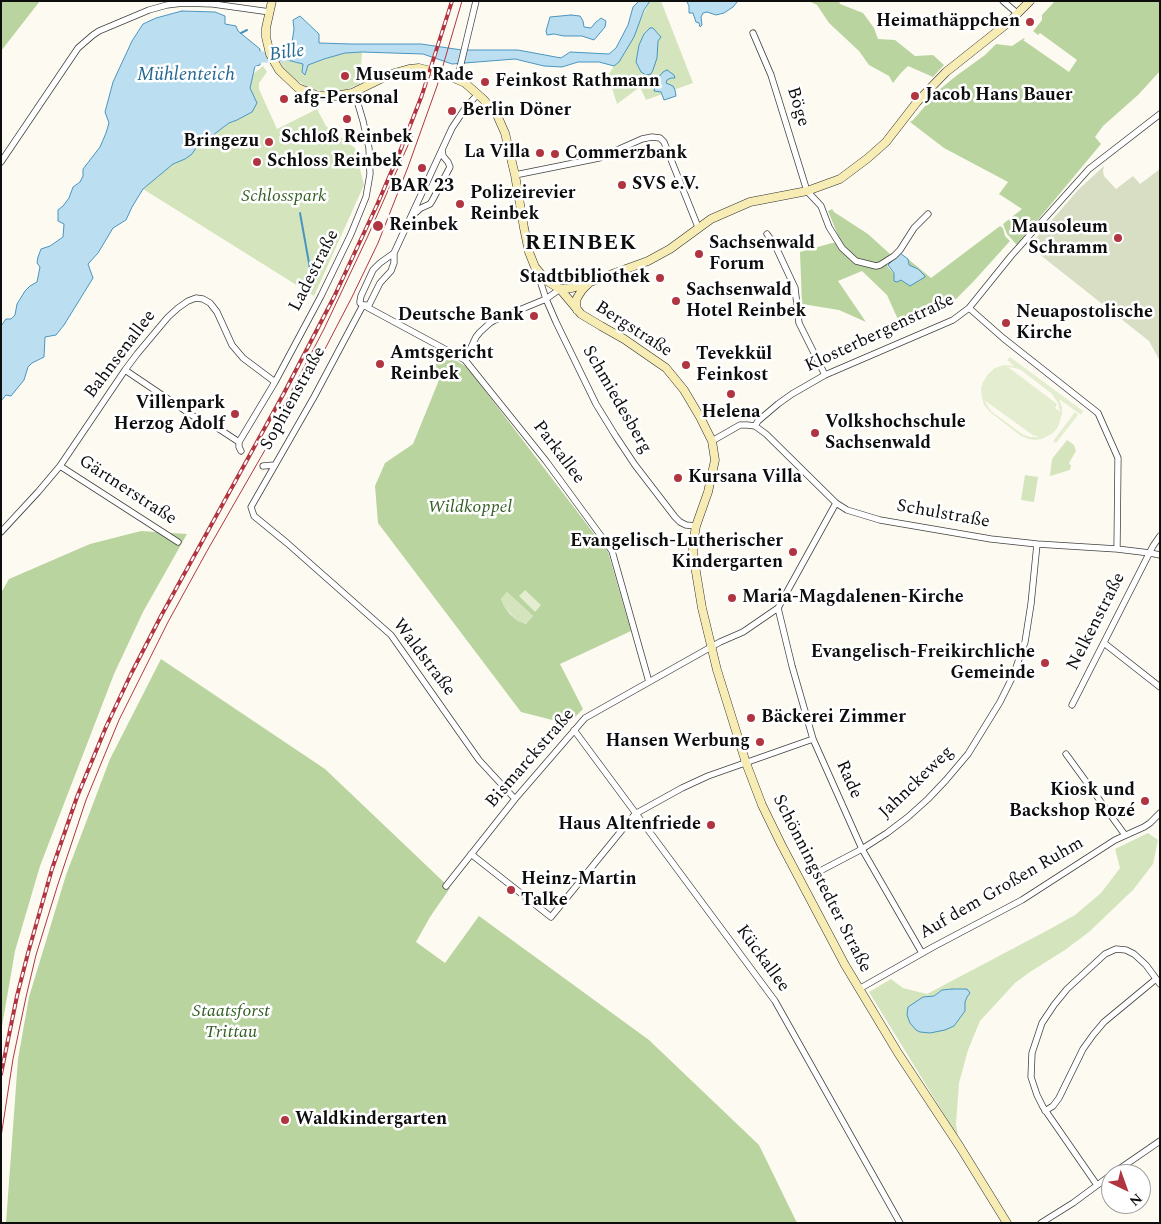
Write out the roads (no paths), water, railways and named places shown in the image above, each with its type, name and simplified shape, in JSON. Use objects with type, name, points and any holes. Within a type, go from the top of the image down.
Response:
[{"type":"main road","points":[[272,1],[266,28],[270,54],[277,68],[298,88],[318,96],[336,96],[352,93],[390,74],[409,69],[424,69],[447,75],[465,83],[478,94],[492,109],[505,133],[529,252],[535,267]]},
{"type":"main road","points":[[560,289],[582,285],[648,261],[670,249],[711,219],[750,202],[807,190],[840,179],[886,142],[917,102],[946,72],[1018,14],[1030,1]]},
{"type":"main road","name":"Bergstraße","points":[[535,267],[547,281],[560,289],[581,314],[624,338],[666,368],[684,390],[712,441]]},
{"type":"main road","name":"Bergstraße","points":[[577,310],[577,298],[591,282]]},
{"type":"main road","name":"Bergstraße","points":[[569,299],[571,292],[582,285]]},
{"type":"main road","name":"Schönningstedter Straße","points":[[712,441],[715,460],[708,492],[696,526],[693,554],[711,647],[746,763],[762,805],[781,844],[845,966],[898,1053],[1007,1223]]},
{"type":"street","points":[[457,80],[476,1]]},
{"type":"street","points":[[1003,1],[1018,14]]},
{"type":"street","points":[[1,162],[78,48],[99,31],[148,10],[183,3],[213,4],[270,12]]},
{"type":"street","name":"Böge","points":[[753,33],[771,75],[807,190]]},
{"type":"street","name":"Ladestraße","points":[[239,442],[275,382],[321,296],[351,234],[366,197],[370,174],[369,148],[358,104],[352,93]]},
{"type":"street","name":"Sophienstraße","points":[[363,305],[369,305],[380,283],[391,271],[394,263],[394,253],[442,148],[462,112],[478,94]]},
{"type":"street","name":"Klosterbergenstraße","points":[[755,426],[758,421],[792,394],[825,375],[953,320],[969,308],[1089,169],[1160,114]]},
{"type":"street","points":[[515,175],[599,158],[642,139],[660,138],[664,142],[698,227]]},
{"type":"street","name":"Sophienstraße","points":[[412,217],[420,208],[430,204],[450,167],[443,156],[442,148]]},
{"type":"street","points":[[807,190],[821,206],[829,227],[842,248],[856,261],[876,266],[890,260],[900,250],[914,228],[928,214]]},
{"type":"street","points":[[767,234],[775,245],[795,288],[799,323],[825,375]]},
{"type":"street","name":"Sophienstraße","points":[[363,305],[360,303],[361,296],[374,270],[394,253]]},
{"type":"street","name":"Schmiedesberg","points":[[535,267],[546,299],[596,404],[635,465],[675,518],[686,525],[696,526]]},
{"type":"street","points":[[465,360],[476,337],[490,323],[546,299],[560,289]]},
{"type":"street","name":"Bahnsenallee","points":[[1,532],[60,466],[124,370],[168,317],[188,301],[196,298],[210,303],[217,312],[232,345],[243,358],[275,382]]},
{"type":"street","name":"Sophienstraße","points":[[251,507],[314,397],[363,305]]},
{"type":"street","name":"Parkallee","points":[[363,305],[465,360],[540,454],[612,550],[649,682]]},
{"type":"street","points":[[969,308],[1003,338],[1098,413],[1118,458],[1117,548]]},
{"type":"street","points":[[124,370],[205,424],[216,427],[239,442],[241,451]]},
{"type":"street","points":[[712,441],[740,425],[748,424],[755,426]]},
{"type":"street","name":"Schulstraße","points":[[755,426],[766,434],[836,503],[847,510],[880,520],[975,537],[1037,544],[1117,548],[1160,555]]},
{"type":"street","points":[[264,466],[274,465]]},
{"type":"street","name":"Gärtnerstraße","points":[[60,466],[178,542]]},
{"type":"street","points":[[778,608],[836,503]]},
{"type":"street","name":"Waldstraße","points":[[251,507],[254,516],[288,543],[390,635],[478,760],[515,799]]},
{"type":"street","name":"Nelkenstraße","points":[[1072,705],[1160,536]]},
{"type":"street","name":"Jahnckeweg","points":[[822,870],[862,849],[908,817],[946,780],[968,754],[1000,702],[1013,676],[1025,642],[1037,544]]},
{"type":"street","name":"Bismarckstraße","points":[[446,886],[515,799],[585,718],[720,642],[743,632],[778,608]]},
{"type":"street","name":"Rade","points":[[778,608],[813,739],[862,849],[922,953]]},
{"type":"street","points":[[1104,643],[1160,687]]},
{"type":"street","name":"Kückallee","points":[[574,730],[775,1001],[900,1223]]},
{"type":"street","points":[[471,854],[552,918],[635,814],[708,776],[813,739]]},
{"type":"street","points":[[1066,754],[1125,835]]},
{"type":"street","points":[[1157,821],[1160,813]]},
{"type":"street","name":"Auf dem Großen Ruhm","points":[[859,989],[1022,900],[1125,835],[1157,821]]},
{"type":"street","points":[[1045,1112],[1059,1098],[1083,1050],[1104,1022],[1158,981],[1146,965],[1134,954],[1126,950],[1116,949],[1105,954],[1067,989],[1042,1023],[1032,1053],[1031,1076],[1045,1112],[1097,1185]]},
{"type":"street","points":[[1127,1164],[1160,1141]]},
{"type":"street","points":[[1041,1223],[1101,1182]]},
{"type":"water","points":[[639,1],[650,1],[644,10],[634,37],[619,62],[614,66],[599,62],[578,62],[562,67],[544,66],[515,59],[452,64],[423,54],[362,52],[345,53],[308,65],[305,75],[302,72],[303,64],[279,58],[277,55],[288,52],[291,49],[294,29],[293,20],[300,16],[319,34],[319,43],[421,44],[462,50],[518,50],[561,58],[570,52],[609,54],[616,48],[628,25],[633,7]]},
{"type":"water","points":[[688,1],[738,1],[724,13],[716,15],[707,12],[703,13],[701,17],[702,25],[700,27],[693,13],[689,13]]},
{"type":"water","name":"Mühlenteich","points":[[182,11],[215,12],[225,16],[225,24],[236,26],[238,31],[260,49],[260,65],[255,66],[250,88],[257,103],[252,112],[229,123],[196,148],[192,154],[173,164],[143,189],[126,220],[113,228],[98,253],[88,264],[93,278],[56,335],[45,337],[44,357],[28,367],[24,380],[11,396],[6,395],[1,401],[1,326],[6,319],[11,319],[15,315],[17,304],[25,291],[37,282],[40,267],[37,263],[41,249],[50,246],[63,237],[64,224],[58,221],[58,210],[69,198],[73,187],[80,182],[83,176],[83,169],[100,147],[109,123],[105,112],[113,82],[132,41],[143,24],[156,18]]},
{"type":"water","points":[[580,16],[584,27],[591,28],[601,18],[606,21],[605,27],[594,40],[582,36],[547,35],[546,31],[550,17]]},
{"type":"water","points":[[650,28],[653,28],[661,37],[658,41],[657,58],[653,70],[651,74],[646,75],[641,72],[636,62],[639,45],[644,34]]},
{"type":"water","points":[[667,70],[675,78],[667,80],[666,83],[673,86],[676,96],[664,100],[661,92],[654,91],[657,79]]},
{"type":"water","points":[[900,253],[908,259],[909,265],[918,269],[925,277],[910,286],[901,280],[894,281],[894,273],[888,265]]},
{"type":"water","points":[[967,989],[970,993],[965,1002],[965,1011],[954,1026],[930,1033],[916,1030],[910,1023],[907,1015],[908,1007],[923,997],[934,996],[942,990]]},
{"type":"waterway","points":[[241,33],[247,30]]},
{"type":"waterway","name":"Bille","points":[[248,64],[260,57],[278,57],[292,54]]},
{"type":"waterway","points":[[300,213],[311,274]]},
{"type":"tram line","points":[[1,1137],[13,1059],[36,955],[86,800],[119,720],[168,622],[273,436],[326,347],[378,243],[437,86],[462,1]]},
{"type":"tram line","points":[[283,407],[324,329],[413,134]]},
{"type":"railway","points":[[1,1074],[17,996],[52,869],[77,797],[106,727],[161,616],[284,393],[334,297],[399,154],[422,95],[452,1]]},
{"type":"place","name":"Heimathäppchen","points":[[1030,22]]},
{"type":"place","name":"Museum Rade","points":[[345,76]]},
{"type":"place","name":"Feinkost Rathmann","points":[[485,82]]},
{"type":"place","name":"Jacob Hans Bauer","points":[[915,96]]},
{"type":"place","name":"afg-Personal","points":[[284,99]]},
{"type":"place","name":"Berlin Döner","points":[[452,111]]},
{"type":"place","name":"Schloß Reinbek","points":[[347,119]]},
{"type":"place","name":"Bringezu","points":[[269,142]]},
{"type":"place","name":"La Villa","points":[[540,153]]},
{"type":"place","name":"Commerzbank","points":[[555,154]]},
{"type":"place","name":"Schloss Reinbek","points":[[257,162]]},
{"type":"place","name":"BAR 23","points":[[422,168]]},
{"type":"place","name":"SVS e.V.","points":[[622,185]]},
{"type":"place","name":"Polizeirevier Reinbek","points":[[460,204]]},
{"type":"place","name":"Reinbek","points":[[378,226]]},
{"type":"place","name":"Mausoleum Schramm","points":[[1118,238]]},
{"type":"place","name":"Sachsenwald Forum","points":[[699,254]]},
{"type":"place","name":"Stadtbibliothek","points":[[660,278]]},
{"type":"place","name":"Sachsenwald Hotel Reinbek","points":[[676,301]]},
{"type":"place","name":"Deutsche Bank","points":[[534,316]]},
{"type":"place","name":"Neuapostolische Kirche","points":[[1006,323]]},
{"type":"place","name":"Amtsgericht Reinbek","points":[[380,364]]},
{"type":"place","name":"Tevekkül Feinkost","points":[[686,365]]},
{"type":"place","name":"Helena","points":[[731,394]]},
{"type":"place","name":"Villenpark Herzog Adolf","points":[[235,414]]},
{"type":"place","name":"Volkshochschule Sachsenwald","points":[[815,433]]},
{"type":"place","name":"Kursana Villa","points":[[678,478]]},
{"type":"place","name":"Evangelisch-Lutherischer Kindergarten","points":[[793,552]]},
{"type":"place","name":"Maria-Magdalenen-Kirche","points":[[732,598]]},
{"type":"place","name":"Evangelisch-Freikirchliche Gemeinde","points":[[1045,663]]},
{"type":"place","name":"Bäckerei Zimmer","points":[[751,718]]},
{"type":"place","name":"Hansen Werbung","points":[[760,742]]},
{"type":"place","name":"Kiosk und Backshop Rozé","points":[[1145,801]]},
{"type":"place","name":"Haus Altenfriede","points":[[711,825]]},
{"type":"place","name":"Heinz-Martin Talke","points":[[511,890]]},
{"type":"place","name":"Waldkindergarten","points":[[285,1120]]},
{"type":"district","name":"REINBEK","points":[[581,245]]},
{"type":"park label","name":"Schlosspark","points":[[284,197]]},
{"type":"park label","name":"Wildkoppel","points":[[470,508]]},
{"type":"park label","name":"Staatsforst Trittau","points":[[231,1022]]}]
